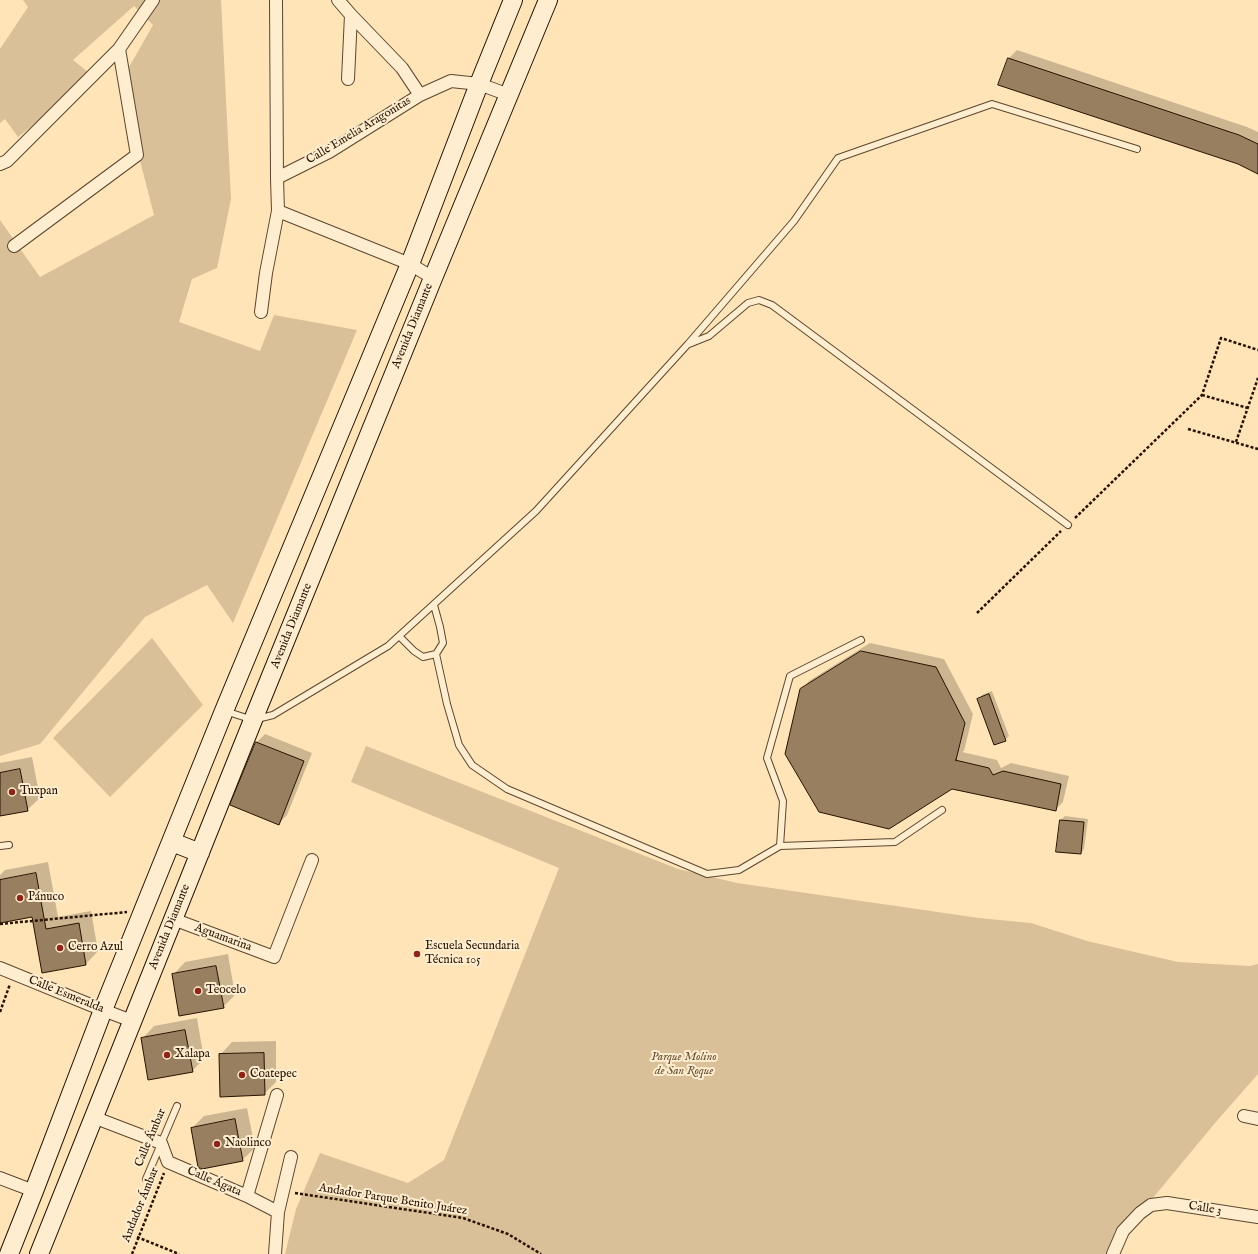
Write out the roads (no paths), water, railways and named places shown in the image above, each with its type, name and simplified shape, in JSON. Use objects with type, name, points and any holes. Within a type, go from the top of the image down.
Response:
[{"type":"main road","points":[[9,1254],[103,1010],[224,711],[410,264],[513,0]]},
{"type":"main road","name":"Avenida Diamante","points":[[39,1254],[93,1117],[433,278],[548,0]]},
{"type":"main road","points":[[172,842],[200,853]]},
{"type":"street","points":[[0,164],[7,161],[119,49],[153,0]]},
{"type":"street","points":[[261,312],[266,273],[278,211],[276,0]]},
{"type":"street","points":[[338,0],[402,68],[420,95]]},
{"type":"street","points":[[348,79],[351,15]]},
{"type":"street","points":[[14,246],[136,155],[119,49]]},
{"type":"street","name":"Calle Emelia Aragonitas","points":[[277,178],[329,152],[420,95],[451,81],[479,84],[508,95]]},
{"type":"street","points":[[278,211],[410,264],[433,278]]},
{"type":"street","name":"Aguamarina","points":[[173,920],[274,956],[312,860]]},
{"type":"street","name":"Calle Esmeralda","points":[[0,968],[132,1021]]},
{"type":"street","points":[[247,1196],[277,1094]]},
{"type":"street","points":[[1244,1116],[1258,1119]]},
{"type":"street","points":[[93,1117],[161,1144]]},
{"type":"street","name":"Calle Ágata","points":[[161,1144],[168,1162],[247,1196],[278,1212]]},
{"type":"street","points":[[275,1254],[278,1212],[290,1157]]},
{"type":"street","points":[[0,1178],[34,1192]]},
{"type":"street","name":"Calle 3","points":[[1113,1254],[1123,1232],[1140,1213],[1151,1204],[1167,1203],[1258,1217]]},
{"type":"lane","points":[[224,711],[254,720],[272,715],[388,646],[434,605],[536,512],[688,344],[794,221],[838,158],[992,104],[1137,149]]},
{"type":"lane","points":[[688,344],[709,336],[748,303],[759,300],[772,305],[1068,525]]},
{"type":"lane","points":[[434,605],[440,627],[442,643],[436,654],[446,704],[459,745],[472,765],[507,789],[707,874],[739,870],[780,846],[895,842],[942,810]]},
{"type":"lane","points":[[399,636],[414,651],[423,657],[436,654]]},
{"type":"lane","points":[[780,846],[783,801],[767,758],[790,676],[861,640]]},
{"type":"lane","points":[[0,846],[9,844]]},
{"type":"lane","name":"Calle Ámbar","points":[[146,1179],[176,1106]]},
{"type":"place","name":"Tuxpan","points":[[12,792]]},
{"type":"place","name":"Pánuco","points":[[20,898]]},
{"type":"place","name":"Cerro Azul","points":[[60,948]]},
{"type":"place","name":"Escuela Secundaria Técnica 105","points":[[417,954]]},
{"type":"place","name":"Teocelo","points":[[198,991]]},
{"type":"place","name":"Xalapa","points":[[167,1055]]},
{"type":"place","name":"Coatepec","points":[[242,1075]]},
{"type":"place","name":"Naolinco","points":[[217,1144]]},
{"type":"park label","name":"Parque Molino de San Roque","points":[[684,1065]]}]
